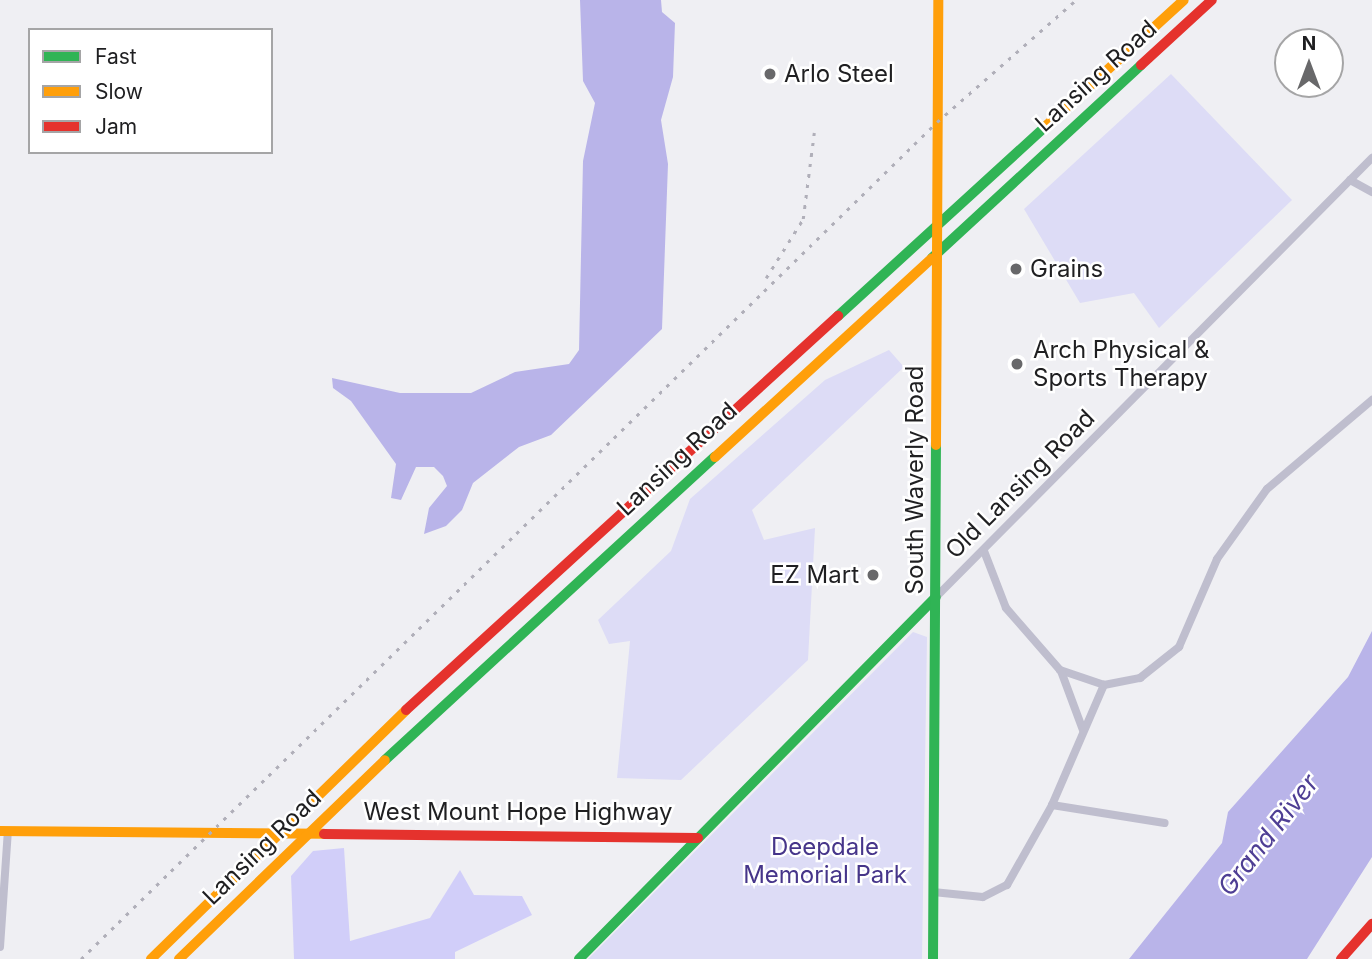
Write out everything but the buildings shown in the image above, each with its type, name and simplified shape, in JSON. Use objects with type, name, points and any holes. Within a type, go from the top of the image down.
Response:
[{"type":"main road","name":"South Waverly Road","points":[[933,959],[938,0]]},
{"type":"main road","name":"Lansing Road","points":[[151,959],[278,832],[1184,0]]},
{"type":"main road","name":"Lansing Road","points":[[179,959],[306,832],[936,248],[1212,0]]},
{"type":"main road","name":"Old Lansing Road","points":[[579,959],[936,597]]},
{"type":"main road","name":"West Mount Hope Highway","points":[[4,831],[698,838]]},
{"type":"main road","points":[[1341,959],[1372,924]]},
{"type":"street","name":"Old Lansing Road","points":[[936,597],[1372,158]]},
{"type":"street","points":[[1350,180],[1372,192]]},
{"type":"street","points":[[1060,670],[1104,685],[1140,678],[1173,654],[1217,559],[1267,489],[1372,400]]},
{"type":"street","points":[[984,551],[1006,608],[1060,670],[1083,730]]},
{"type":"street","points":[[933,892],[998,892],[1052,805],[1104,685]]},
{"type":"street","points":[[1052,805],[1165,823]]},
{"type":"street","points":[[0,947],[4,831]]},
{"type":"green space","points":[[1171,74],[1292,200],[1159,328],[1134,293],[1080,303],[1024,209]]},
{"type":"green space","points":[[889,350],[904,367],[752,510],[764,540],[815,528],[808,660],[681,780],[617,778],[630,641],[609,644],[598,620],[671,551],[690,499],[825,380]]},
{"type":"green space","name":"Deepdale Memorial Park","points":[[913,632],[927,637],[922,959],[588,959]]},
{"type":"shaded area","points":[[344,848],[350,941],[430,918],[460,870],[474,895],[522,896],[532,915],[455,952],[455,959],[294,959],[291,876],[313,851]]},
{"type":"water","points":[[580,0],[661,0],[662,12],[675,23],[673,77],[661,120],[668,164],[662,329],[551,435],[519,447],[473,483],[462,510],[446,526],[424,534],[429,508],[447,486],[443,476],[434,467],[416,467],[401,500],[391,498],[396,464],[351,401],[333,388],[332,378],[400,393],[471,393],[515,372],[569,364],[579,350],[583,161],[595,103],[583,81]]},
{"type":"water","name":"Grand River","points":[[1372,631],[1372,857],[1307,959],[1129,959],[1222,843],[1228,812],[1348,677]]},
{"type":"railway","points":[[81,959],[937,122],[1076,0]]},
{"type":"railway","points":[[766,278],[803,219],[814,133]]},
{"type":"traffic: fast","points":[[932,258],[1141,65]]},
{"type":"traffic: fast","points":[[838,316],[1047,125]]},
{"type":"traffic: fast","points":[[933,959],[936,445]]},
{"type":"traffic: fast","points":[[385,760],[715,457]]},
{"type":"traffic: fast","points":[[579,959],[936,597]]},
{"type":"traffic: slow","points":[[936,445],[938,0]]},
{"type":"traffic: slow","points":[[1047,125],[1184,0]]},
{"type":"traffic: slow","points":[[715,457],[932,258]]},
{"type":"traffic: slow","points":[[151,959],[406,710]]},
{"type":"traffic: slow","points":[[179,959],[385,760]]},
{"type":"traffic: slow","points":[[0,831],[324,834]]},
{"type":"traffic: jam","points":[[1141,65],[1212,0]]},
{"type":"traffic: jam","points":[[406,710],[838,316]]},
{"type":"traffic: jam","points":[[324,834],[698,838]]},
{"type":"traffic: jam","points":[[1341,959],[1372,924]]},
{"type":"place","name":"Arlo Steel","points":[[770,74]]},
{"type":"place","name":"Grains","points":[[1016,269]]},
{"type":"place","name":"Arch Physical & Sports Therapy","points":[[1017,364]]},
{"type":"place","name":"EZ Mart","points":[[873,575]]}]
